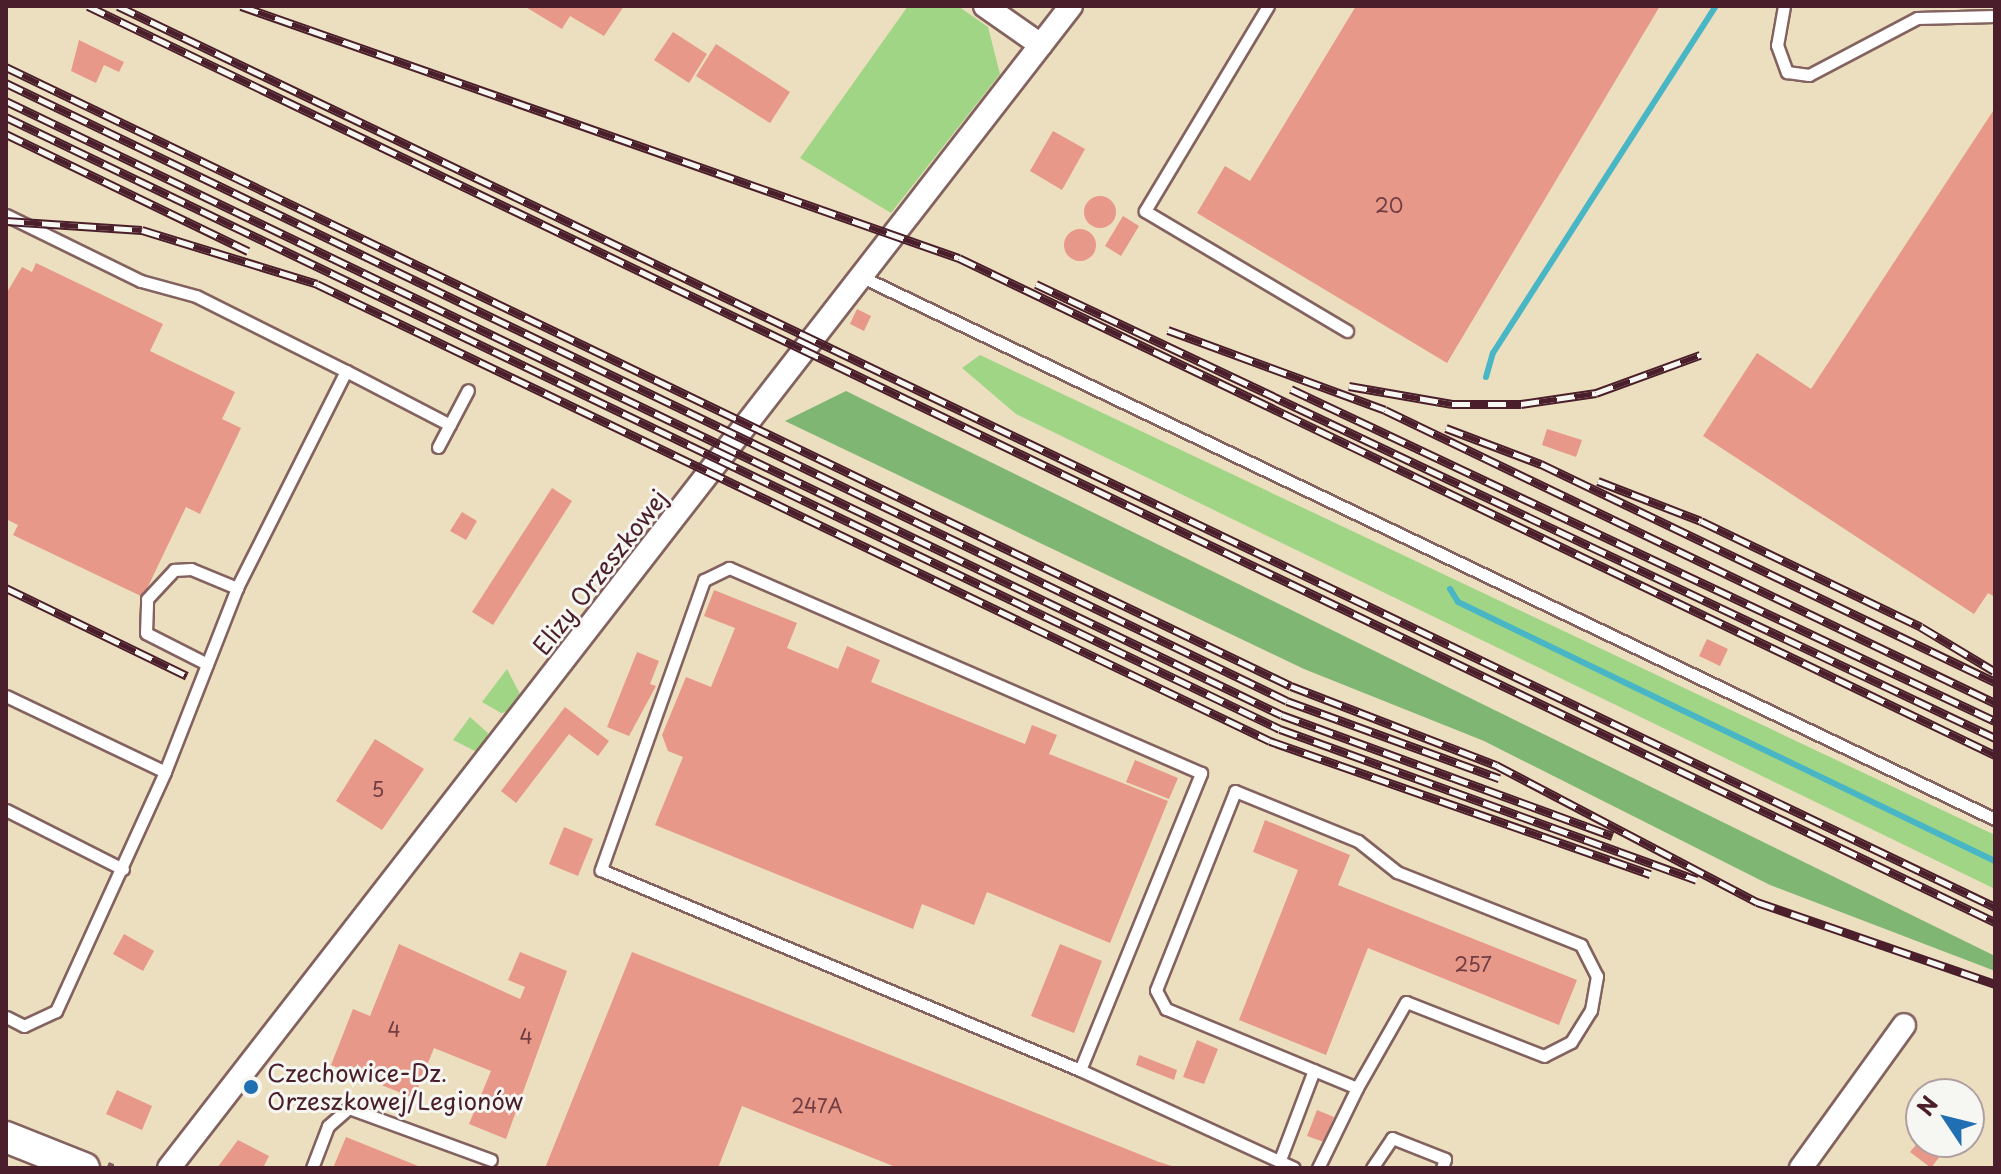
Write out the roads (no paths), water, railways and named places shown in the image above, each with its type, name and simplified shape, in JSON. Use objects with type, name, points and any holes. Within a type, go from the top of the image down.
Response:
[{"type":"street","points":[[985,6],[1041,45]]},
{"type":"street","name":"Elizy Orzeszkowej","points":[[169,1168],[1071,6]]},
{"type":"street","points":[[1801,1168],[1904,1025]]},
{"type":"street","points":[[6,1137],[84,1168]]},
{"type":"lane","points":[[1268,6],[1145,211],[1347,331]]},
{"type":"lane","points":[[1784,6],[1782,58],[1787,72],[1809,75],[1917,18],[1995,16]]},
{"type":"lane","points":[[6,215],[141,281],[196,296],[450,425]]},
{"type":"lane","points":[[862,277],[1995,819]]},
{"type":"lane","points":[[6,1017],[24,1026],[56,1011],[165,772],[237,588],[346,371]]},
{"type":"lane","points":[[438,447],[468,390]]},
{"type":"lane","points":[[1080,1070],[1201,773],[729,568],[704,580],[601,870],[1080,1070],[1281,1157],[1294,1168]]},
{"type":"lane","points":[[207,664],[146,633],[147,599],[174,570],[191,569],[237,588]]},
{"type":"lane","points":[[6,696],[165,772]]},
{"type":"lane","points":[[1318,1168],[1357,1088],[1406,1002],[1544,1056],[1571,1042],[1591,1010],[1597,976],[1581,945],[1397,872],[1358,841],[1235,791],[1156,990],[1166,1009],[1357,1088]]},
{"type":"lane","points":[[6,810],[123,869]]},
{"type":"lane","points":[[1281,1157],[1314,1070]]},
{"type":"lane","points":[[312,1168],[328,1126],[349,1108],[491,1160]]},
{"type":"lane","points":[[1372,1168],[1392,1138],[1445,1159],[1442,1168]]},
{"type":"waterway","points":[[1486,377],[1493,353],[1716,6]]},
{"type":"waterway","points":[[1450,589],[1458,602],[1995,861]]},
{"type":"railway","points":[[88,6],[1995,922]]},
{"type":"railway","points":[[118,6],[1995,907]]},
{"type":"railway","points":[[241,6],[959,258],[1995,755]]},
{"type":"railway","points":[[6,67],[1291,686],[1496,765],[1757,902],[1995,984]]},
{"type":"railway","points":[[6,83],[1287,701],[1499,778]]},
{"type":"railway","points":[[6,101],[1282,715],[1613,836]]},
{"type":"railway","points":[[6,117],[1280,729],[1697,880]]},
{"type":"railway","points":[[6,134],[248,251]]},
{"type":"railway","points":[[6,221],[142,230],[317,284],[1270,741],[1650,874]]},
{"type":"railway","points":[[1036,284],[1995,738]]},
{"type":"railway","points":[[1168,330],[1385,410],[1995,703]]},
{"type":"railway","points":[[1349,386],[1452,404],[1521,404],[1596,393],[1700,355]]},
{"type":"railway","points":[[1291,389],[1995,721]]},
{"type":"railway","points":[[1446,428],[1541,464],[1995,682]]},
{"type":"railway","points":[[1598,481],[1701,521],[1921,627],[1994,671]]},
{"type":"railway","points":[[6,588],[187,676]]},
{"type":"place","name":"Czechowice-Dz. Orzeszkowej/Legionów","points":[[251,1087]]}]
